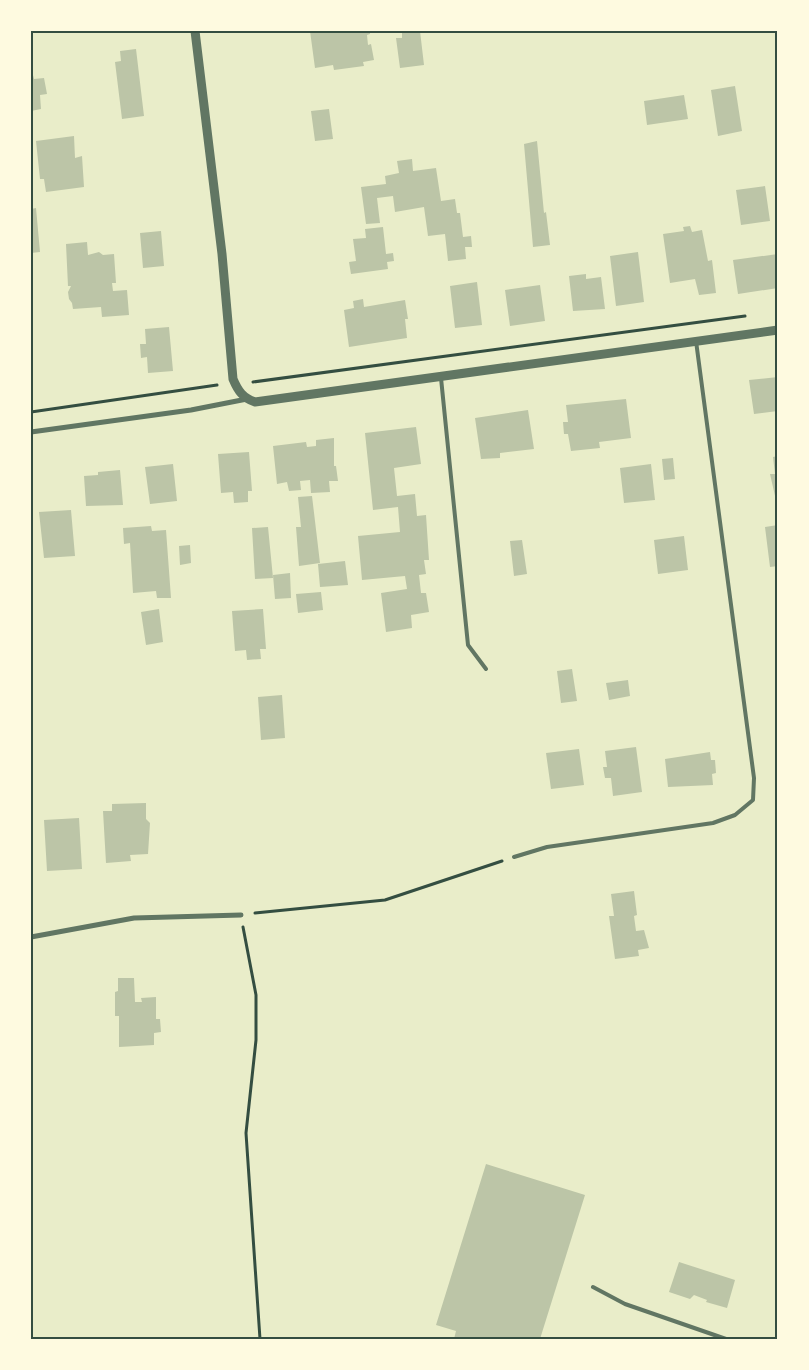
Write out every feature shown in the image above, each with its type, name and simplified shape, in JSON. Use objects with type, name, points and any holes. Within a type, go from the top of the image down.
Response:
[{"type":"street","points":[[195,31],[221,245],[233,380],[238,391],[251,401]]},
{"type":"street","points":[[31,432],[778,330]]},
{"type":"street","points":[[31,937],[134,918],[241,915]]},
{"type":"lane","points":[[514,857],[547,847],[713,823],[735,815],[753,800],[754,778],[696,341]]},
{"type":"lane","points":[[441,376],[468,646],[486,668]]},
{"type":"lane","points":[[593,1287],[624,1304],[726,1339]]},
{"type":"path","points":[[252,382],[748,315]]},
{"type":"path","points":[[31,412],[217,386],[220,381]]},
{"type":"path","points":[[260,1339],[246,1133],[256,1040],[256,995],[241,915],[384,900],[514,857]]},
{"type":"building","points":[[310,31],[370,31],[370,34],[367,35],[368,45],[371,44],[374,60],[363,62],[364,66],[334,70],[333,65],[315,68]]},
{"type":"building","points":[[420,31],[424,65],[400,68],[396,38],[402,38],[402,33]]},
{"type":"building","points":[[136,49],[144,116],[122,119],[115,62],[121,61],[120,51]]},
{"type":"building","points":[[31,67],[34,79],[44,78],[47,94],[40,95],[41,109],[31,111]]},
{"type":"building","points":[[735,86],[742,131],[718,136],[711,90]]},
{"type":"building","points":[[684,95],[688,119],[647,125],[644,101]]},
{"type":"building","points":[[329,109],[333,139],[315,141],[311,111]]},
{"type":"building","points":[[74,136],[75,158],[82,156],[84,187],[46,192],[44,179],[40,179],[36,141]]},
{"type":"building","points":[[537,141],[544,213],[546,212],[550,245],[533,247],[524,144]]},
{"type":"building","points":[[412,159],[413,171],[436,168],[441,201],[455,199],[457,213],[460,213],[463,237],[471,236],[472,247],[465,247],[466,259],[448,261],[445,234],[428,236],[424,207],[395,212],[393,196],[377,198],[380,223],[366,224],[361,187],[386,184],[385,176],[399,173],[397,161]]},
{"type":"building","points":[[765,186],[770,221],[741,225],[736,190]]},
{"type":"building","points":[[36,208],[40,252],[31,253],[31,209]]},
{"type":"building","points":[[690,226],[692,232],[702,230],[708,261],[712,260],[716,293],[699,295],[695,279],[670,283],[663,234],[684,231],[683,227]]},
{"type":"building","points":[[383,227],[386,254],[393,253],[394,261],[387,262],[388,269],[351,274],[349,262],[356,261],[353,239],[366,238],[365,229]]},
{"type":"building","points":[[161,231],[164,266],[143,268],[140,233]]},
{"type":"building","points":[[87,242],[88,255],[99,252],[103,255],[114,254],[116,283],[112,283],[113,291],[127,290],[129,315],[102,317],[101,307],[73,309],[68,292],[71,286],[68,286],[66,244]]},
{"type":"building","points":[[638,252],[644,302],[616,306],[610,256]]},
{"type":"building","points":[[778,254],[778,288],[738,294],[733,260]]},
{"type":"building","points":[[586,274],[586,279],[601,277],[605,309],[573,311],[569,276]]},
{"type":"building","points":[[477,282],[482,325],[455,328],[450,286]]},
{"type":"building","points":[[540,285],[545,321],[510,326],[505,290]]},
{"type":"building","points":[[363,299],[364,307],[405,300],[408,319],[405,319],[407,338],[349,347],[344,310],[354,308],[353,301]]},
{"type":"building","points":[[169,327],[173,371],[148,373],[147,357],[141,358],[140,344],[146,344],[145,329]]},
{"type":"building","points":[[778,377],[778,411],[754,414],[749,380]]},
{"type":"building","points":[[626,399],[631,438],[599,442],[600,448],[571,451],[568,434],[564,434],[563,422],[568,422],[566,405]]},
{"type":"building","points":[[528,410],[534,449],[500,453],[500,458],[481,459],[475,418]]},
{"type":"building","points":[[416,427],[421,464],[394,468],[397,496],[415,494],[417,516],[426,515],[429,560],[424,560],[426,574],[419,575],[421,593],[426,593],[429,612],[411,615],[412,628],[386,632],[381,593],[407,589],[405,576],[362,580],[358,536],[400,532],[398,507],[373,510],[365,433]]},
{"type":"building","points":[[334,438],[334,466],[336,466],[338,481],[329,481],[330,492],[311,493],[310,480],[300,481],[301,490],[289,491],[287,482],[277,484],[273,446],[306,442],[307,447],[316,446],[316,440]]},
{"type":"building","points":[[249,452],[252,491],[248,491],[248,502],[234,503],[233,492],[221,493],[218,454]]},
{"type":"building","points":[[778,456],[778,509],[770,474],[775,474],[773,457]]},
{"type":"building","points":[[673,458],[675,479],[664,480],[662,459]]},
{"type":"building","points":[[173,464],[177,501],[150,504],[145,467]]},
{"type":"building","points":[[651,464],[655,500],[624,503],[620,468]]},
{"type":"building","points":[[120,470],[123,505],[86,506],[84,476],[98,475],[98,472]]},
{"type":"building","points":[[312,496],[320,563],[299,566],[296,527],[301,527],[298,497]]},
{"type":"building","points":[[71,510],[75,556],[44,558],[39,512]]},
{"type":"building","points":[[778,525],[778,566],[770,567],[765,527]]},
{"type":"building","points":[[151,526],[152,531],[166,530],[171,598],[157,598],[156,591],[133,593],[130,543],[124,544],[123,528]]},
{"type":"building","points":[[268,527],[273,578],[255,579],[252,528]]},
{"type":"building","points":[[684,536],[688,570],[658,574],[654,540]]},
{"type":"building","points":[[522,540],[527,574],[514,576],[510,541]]},
{"type":"building","points":[[190,545],[191,563],[180,565],[179,546]]},
{"type":"building","points":[[345,561],[348,585],[320,587],[318,564]]},
{"type":"building","points":[[290,573],[291,598],[275,599],[273,575]]},
{"type":"building","points":[[321,592],[323,610],[298,613],[296,594]]},
{"type":"building","points":[[159,609],[163,642],[146,645],[141,612]]},
{"type":"building","points":[[263,609],[266,649],[260,649],[261,659],[247,660],[246,650],[235,651],[232,611]]},
{"type":"building","points":[[572,669],[577,701],[561,703],[557,671]]},
{"type":"building","points":[[628,680],[630,696],[609,700],[606,683]]},
{"type":"building","points":[[282,695],[285,738],[261,740],[258,697]]},
{"type":"building","points":[[636,747],[642,792],[613,796],[611,778],[605,778],[603,767],[607,767],[605,751]]},
{"type":"building","points":[[579,749],[584,785],[551,789],[546,753]]},
{"type":"building","points":[[710,752],[711,760],[715,760],[716,773],[712,774],[713,785],[668,787],[665,759]]},
{"type":"building","points":[[146,803],[146,819],[150,823],[148,854],[130,855],[131,861],[106,863],[103,811],[112,811],[112,804]]},
{"type":"building","points":[[79,818],[82,869],[47,871],[44,820]]},
{"type":"building","points":[[634,891],[637,915],[634,916],[636,931],[644,930],[649,948],[638,950],[639,956],[615,959],[609,916],[614,916],[611,894]]},
{"type":"building","points":[[118,978],[134,978],[135,1002],[142,1002],[141,998],[156,997],[156,1019],[160,1019],[161,1032],[154,1033],[154,1045],[119,1047],[119,1016],[115,1016],[115,992],[118,991]]},
{"type":"building","points":[[486,1164],[585,1195],[540,1339],[454,1339],[456,1331],[436,1325]]},
{"type":"building","points":[[679,1262],[735,1280],[727,1308],[706,1302],[707,1300],[694,1295],[690,1299],[669,1292]]}]
